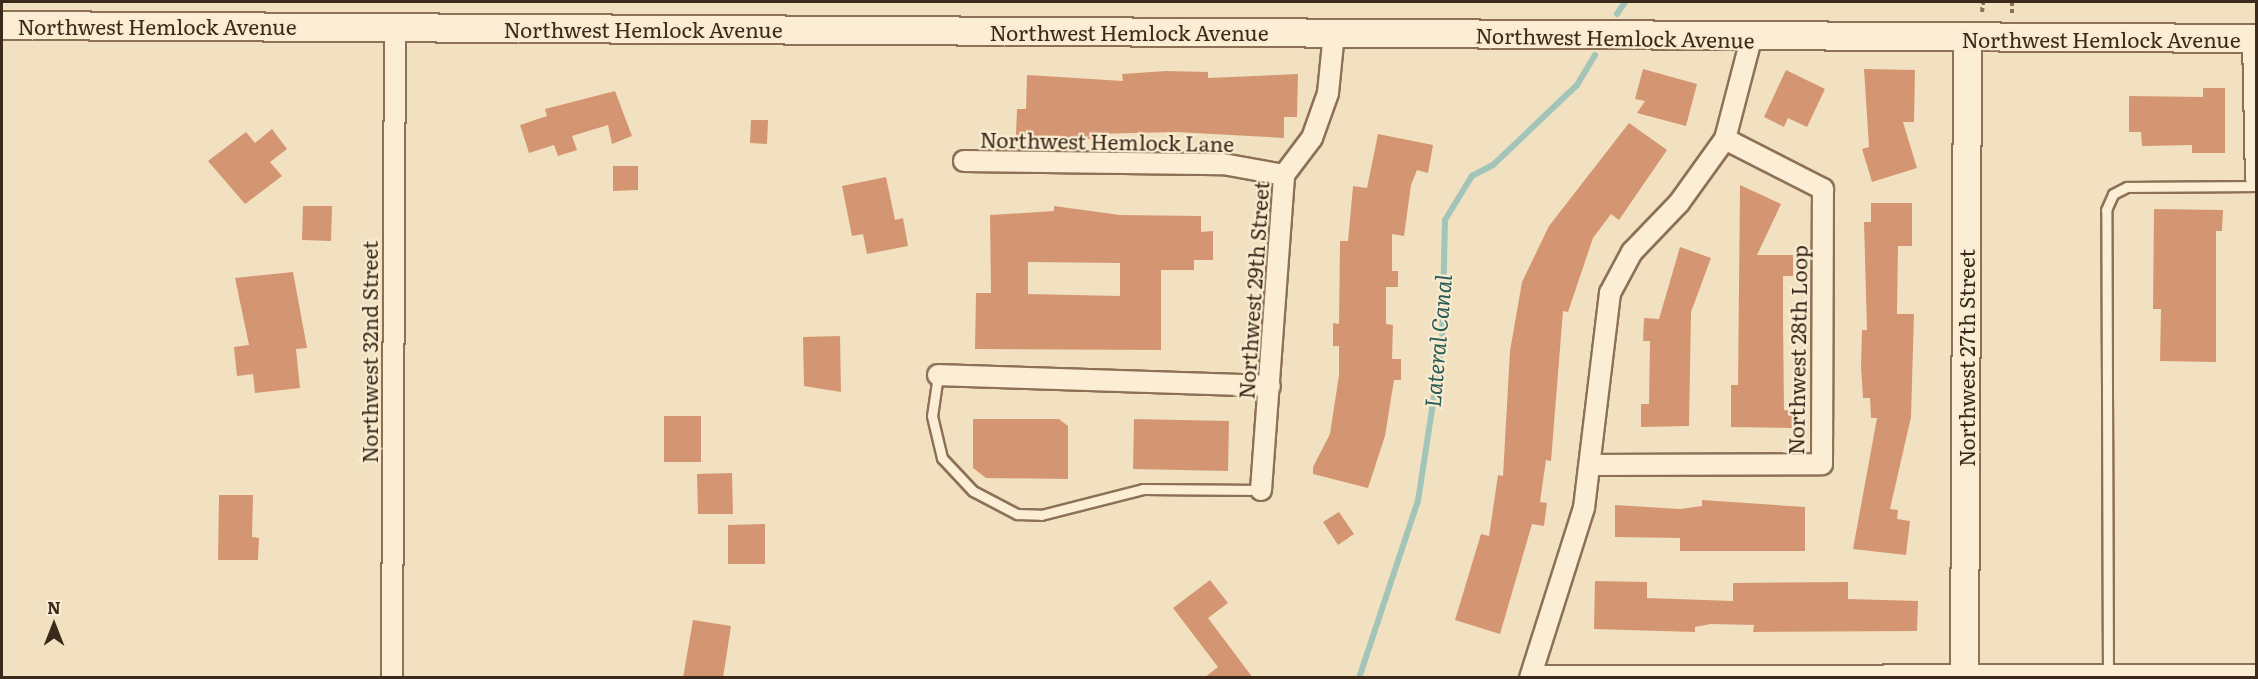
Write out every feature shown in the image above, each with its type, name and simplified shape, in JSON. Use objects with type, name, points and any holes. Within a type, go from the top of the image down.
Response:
[{"type":"street","name":"Northwest Hemlock Avenue","points":[[2,25],[1334,33],[1751,39],[2255,38]]},
{"type":"street","name":"Northwest 32nd Street","points":[[392,678],[395,27]]},
{"type":"street","name":"Northwest 29th Street","points":[[1261,490],[1284,175],[1312,138],[1324,105],[1334,33]]},
{"type":"street","points":[[2255,38],[2256,179]]},
{"type":"street","points":[[1751,39],[1725,139],[1679,203],[1632,252],[1610,293],[1584,508],[1530,677],[2254,676]]},
{"type":"street","name":"Northwest 27th Street","points":[[1964,676],[1967,39]]},
{"type":"street","name":"Northwest 28th Loop","points":[[1591,465],[1822,464],[1822,189],[1725,139]]},
{"type":"street","name":"Northwest Hemlock Lane","points":[[964,161],[1223,164],[1284,175]]},
{"type":"street","points":[[938,375],[1270,386]]},
{"type":"lane","points":[[2108,676],[2106,210],[2113,194],[2127,187],[2256,186]]},
{"type":"lane","points":[[938,375],[932,416],[942,458],[974,491],[1017,514],[1041,515],[1143,489],[1261,490]]},
{"type":"shaded area","points":[[1477,2],[1928,2],[1928,3]]},
{"type":"building","points":[[1643,69],[1697,84],[1686,126],[1637,113],[1645,101],[1635,99]]},
{"type":"building","points":[[1864,69],[1915,70],[1914,122],[1903,122],[1917,168],[1872,182],[1862,149],[1869,147]]},
{"type":"building","points":[[1786,70],[1825,89],[1807,127],[1788,118],[1784,127],[1764,117]]},
{"type":"building","points":[[1166,71],[1208,72],[1208,78],[1298,74],[1297,117],[1284,117],[1284,138],[1176,132],[1093,134],[1093,139],[1016,135],[1017,109],[1026,109],[1027,75],[1123,81],[1122,74]]},
{"type":"building","points":[[2203,88],[2225,88],[2225,153],[2192,153],[2192,145],[2142,146],[2141,132],[2129,132],[2129,96],[2203,97]]},
{"type":"building","points":[[615,91],[632,136],[612,144],[608,125],[572,136],[577,150],[558,156],[554,145],[529,153],[520,125],[547,116],[545,109]]},
{"type":"building","points":[[751,120],[768,120],[767,144],[750,143]]},
{"type":"building","points":[[1629,123],[1667,150],[1619,220],[1611,214],[1593,238],[1568,312],[1563,311],[1551,461],[1546,460],[1540,502],[1547,503],[1544,526],[1532,524],[1500,634],[1455,620],[1481,534],[1489,536],[1498,475],[1503,476],[1510,351],[1522,282],[1549,226]]},
{"type":"building","points":[[272,129],[287,149],[270,162],[282,176],[245,204],[208,161],[246,132],[255,143]]},
{"type":"building","points":[[1378,134],[1433,145],[1428,173],[1417,170],[1411,185],[1404,236],[1392,234],[1392,271],[1398,271],[1398,287],[1386,287],[1386,324],[1393,325],[1392,359],[1401,359],[1401,380],[1394,380],[1385,436],[1368,488],[1313,474],[1313,467],[1330,434],[1339,375],[1339,346],[1333,346],[1333,323],[1339,324],[1340,241],[1348,241],[1353,186],[1367,188]]},
{"type":"building","points":[[613,166],[638,166],[638,190],[613,191]]},
{"type":"building","points":[[886,177],[895,220],[903,218],[908,246],[867,254],[863,234],[852,236],[842,186]]},
{"type":"building","points":[[1740,185],[1781,204],[1757,255],[1793,255],[1793,276],[1783,276],[1784,410],[1792,411],[1792,428],[1731,427],[1731,385],[1738,385]]},
{"type":"building","points":[[1871,203],[1912,203],[1912,246],[1898,246],[1897,314],[1914,314],[1911,417],[1890,509],[1898,510],[1897,519],[1910,521],[1906,555],[1853,549],[1877,418],[1871,418],[1870,398],[1863,398],[1861,367],[1862,330],[1867,330],[1864,222],[1871,222]]},
{"type":"building","points":[[303,206],[332,206],[331,241],[302,240]]},
{"type":"building","points":[[1054,206],[1120,215],[1201,216],[1201,232],[1213,231],[1213,260],[1194,260],[1194,270],[1161,270],[1161,350],[975,349],[976,293],[991,293],[990,215],[1054,211]],"holes":[[[1028,262],[1120,263],[1120,296],[1028,294]]]},
{"type":"building","points":[[2154,209],[2223,210],[2222,231],[2216,231],[2216,362],[2160,361],[2161,309],[2153,309]]},
{"type":"building","points":[[1680,247],[1711,258],[1691,312],[1689,426],[1641,427],[1641,404],[1649,404],[1650,341],[1643,341],[1644,318],[1659,319]]},
{"type":"building","points":[[293,272],[307,348],[296,349],[300,388],[255,393],[253,374],[237,376],[234,347],[249,345],[235,278]]},
{"type":"building","points":[[840,336],[841,392],[804,386],[803,337]]},
{"type":"building","points":[[664,416],[701,416],[701,462],[664,462]]},
{"type":"building","points":[[973,419],[1059,419],[1068,426],[1068,479],[986,478],[973,468]]},
{"type":"building","points":[[1134,419],[1229,421],[1228,471],[1133,469]]},
{"type":"building","points":[[732,473],[733,514],[698,514],[697,474]]},
{"type":"building","points":[[219,495],[253,495],[252,537],[259,538],[258,560],[218,560]]},
{"type":"building","points":[[1702,500],[1805,507],[1805,551],[1680,551],[1680,538],[1615,537],[1615,505],[1680,509],[1702,506]]},
{"type":"building","points":[[1339,512],[1354,534],[1338,545],[1323,522]]},
{"type":"building","points":[[765,524],[765,564],[728,564],[728,525]]},
{"type":"building","points":[[1210,580],[1228,603],[1208,618],[1253,678],[1204,678],[1218,667],[1173,608]]},
{"type":"building","points":[[1595,581],[1647,582],[1647,598],[1733,601],[1733,583],[1848,582],[1848,599],[1918,601],[1917,631],[1753,632],[1754,625],[1711,624],[1695,627],[1695,632],[1594,629]]},
{"type":"building","points":[[693,620],[731,626],[723,678],[683,678]]},
{"type":"waterway","name":"Lateral Canal","points":[[1617,14],[1625,2]]},
{"type":"waterway","name":"Lateral Canal","points":[[1359,678],[1418,501],[1442,344],[1445,220],[1472,176],[1493,165],[1577,85],[1595,55]]}]
